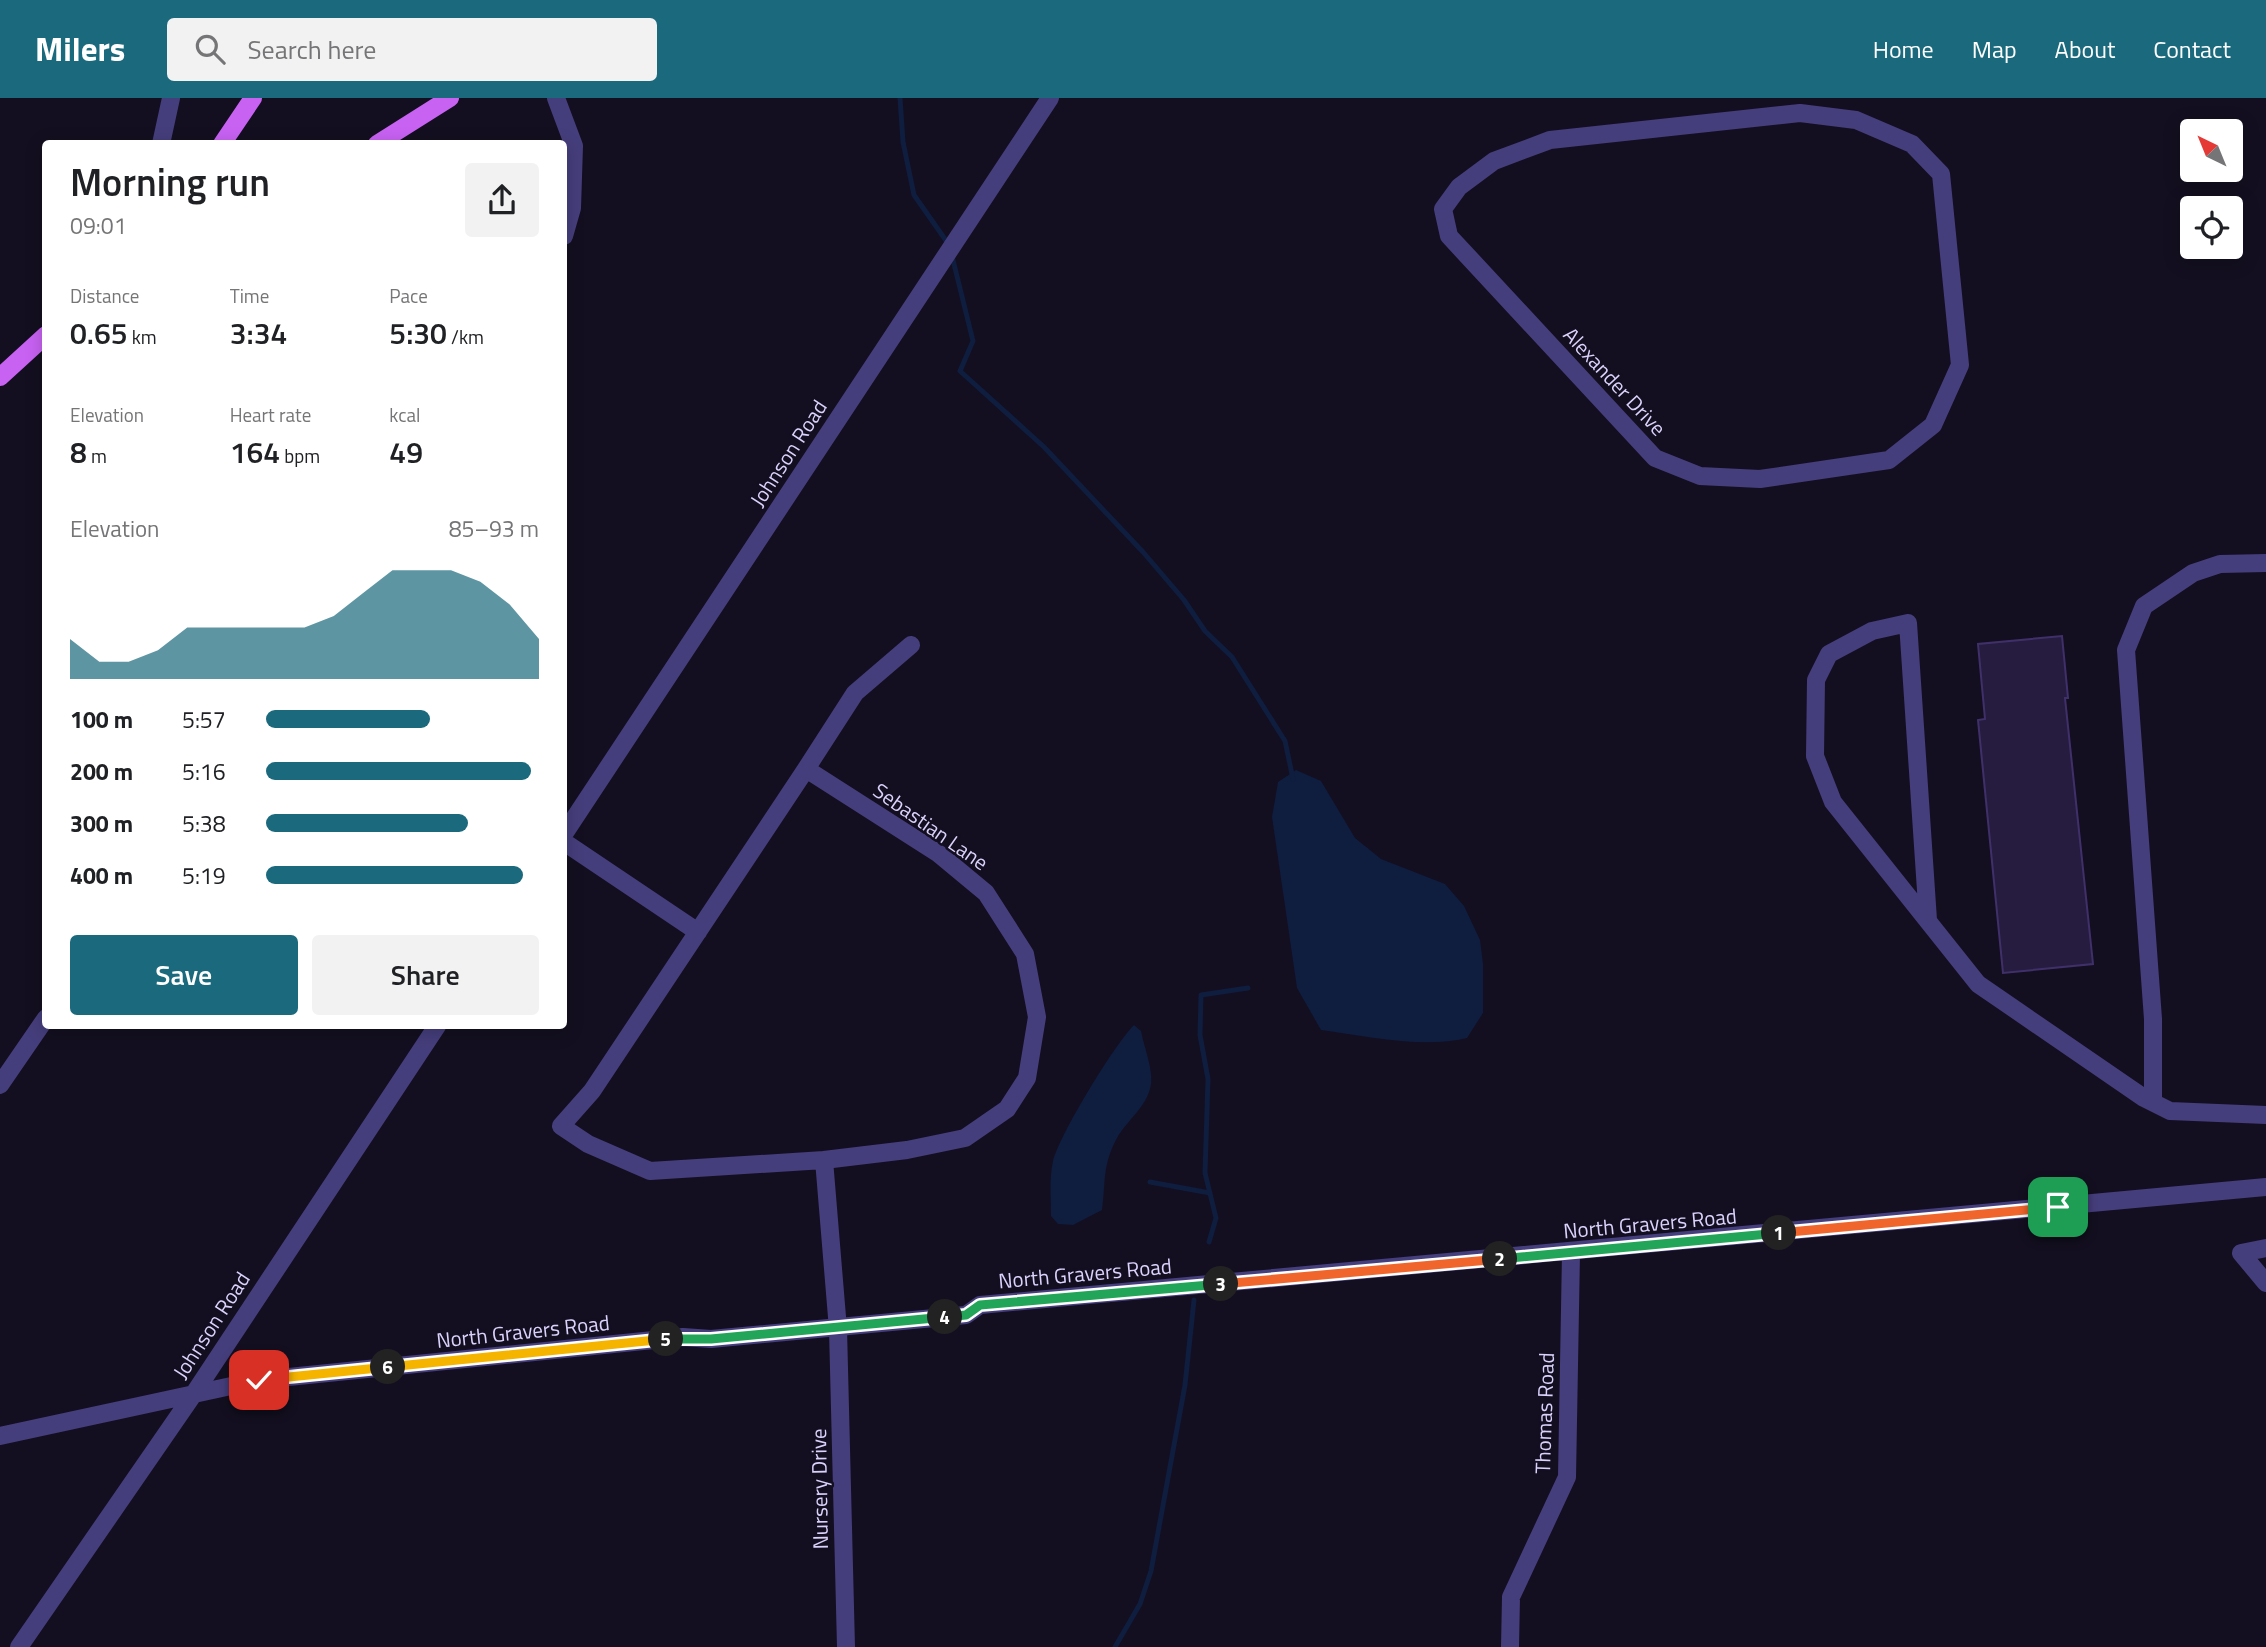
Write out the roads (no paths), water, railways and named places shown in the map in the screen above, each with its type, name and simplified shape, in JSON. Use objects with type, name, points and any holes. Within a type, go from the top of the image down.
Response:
[{"type":"main road","points":[[225,140],[253,98]]},
{"type":"main road","points":[[383,140],[450,98]]},
{"type":"main road","points":[[3,375],[42,339]]},
{"type":"main road","points":[[3,375],[42,352]]},
{"type":"street","points":[[162,140],[171,98]]},
{"type":"street","points":[[556,98],[574,146],[572,208],[567,226]]},
{"type":"street","name":"Johnson Road","points":[[567,829],[1050,98]]},
{"type":"street","name":"Alexander Drive","points":[[1799,105],[1856,120],[1912,144],[1941,174],[1960,365],[1933,425],[1889,460],[1760,479],[1700,476],[1655,458],[1449,236],[1443,209],[1459,187],[1494,162],[1550,140],[1799,105]]},
{"type":"street","points":[[2153,1102],[2153,1019],[2126,650],[2144,607],[2193,573],[2220,564],[2266,564]]},
{"type":"street","points":[[1928,920],[1909,623],[1872,631],[1829,654],[1816,680],[1815,755],[1833,802],[1978,984],[2170,1111],[2266,1115]]},
{"type":"street","name":"Sebastian Lane","points":[[806,769],[939,854],[986,893],[1025,954],[1037,1017],[1027,1077],[1007,1110],[965,1138],[907,1150],[824,1160],[650,1171],[588,1144],[561,1126],[592,1091],[855,693],[911,645]]},
{"type":"street","points":[[567,844],[698,932]]},
{"type":"street","points":[[0,1085],[42,1024]]},
{"type":"street","name":"Johnson Road","points":[[19,1647],[193,1395],[435,1029]]},
{"type":"street","points":[[824,1160],[838,1329]]},
{"type":"street","name":"North Gravers Road","points":[[0,1436],[259,1380],[683,1337],[711,1339],[838,1329],[966,1315],[980,1305],[1571,1253],[2266,1187]]},
{"type":"street","points":[[2266,1248],[2241,1253],[2266,1283]]},
{"type":"street","name":"Thomas Road","points":[[1510,1647],[1511,1597],[1567,1477],[1571,1253]]},
{"type":"street","name":"Nursery Drive","points":[[838,1329],[846,1647]]},
{"type":"water","points":[[1296,770],[1321,781],[1355,838],[1381,859],[1445,884],[1464,906],[1480,940],[1483,964],[1483,1013],[1467,1038],[1414,1042],[1321,1030],[1297,988],[1272,817],[1278,782]]},
{"type":"water","points":[[1134,1025],[1141,1031],[1150,1064],[1149,1092],[1112,1148],[1107,1165],[1102,1210],[1073,1225],[1058,1224],[1051,1216],[1053,1161],[1076,1111],[1101,1070]]},
{"type":"waterway","points":[[900,98],[903,142],[914,195],[947,242]]},
{"type":"waterway","points":[[952,256],[973,341],[960,371],[1044,447],[1143,552],[1184,600],[1205,631],[1232,657],[1285,741],[1293,779]]},
{"type":"waterway","points":[[1209,1242],[1216,1218],[1205,1173],[1208,1079],[1200,1035],[1201,995],[1248,988]]},
{"type":"waterway","points":[[1150,1182],[1210,1193]]},
{"type":"waterway","points":[[1115,1647],[1140,1604],[1151,1571],[1185,1385],[1194,1300]]}]
